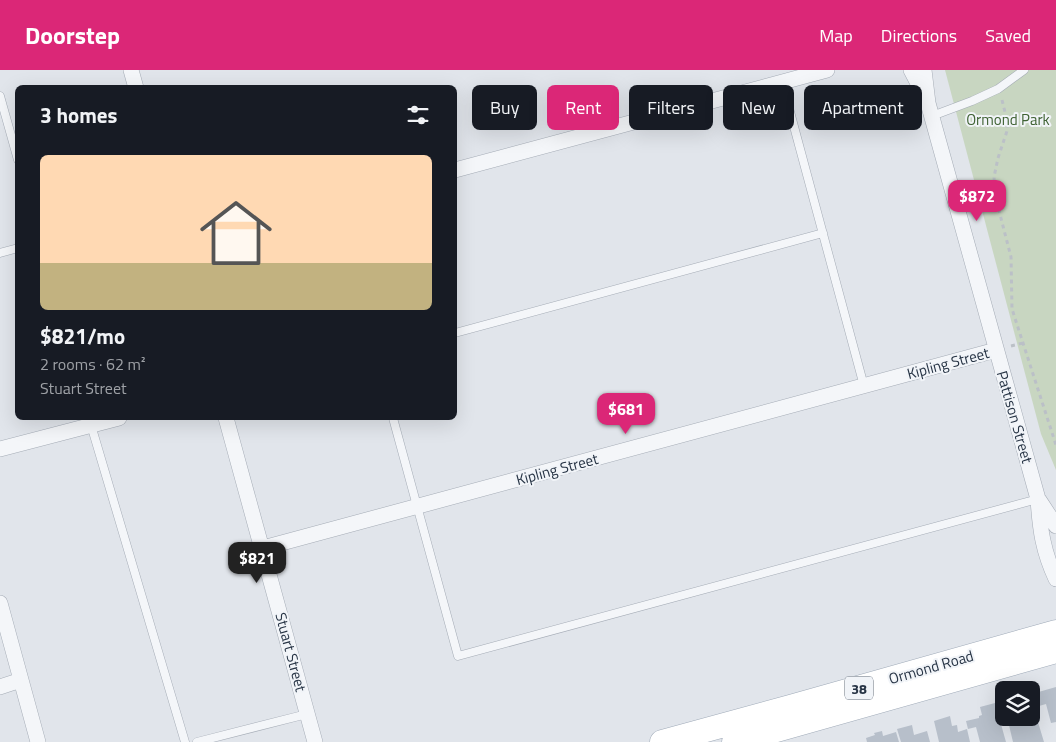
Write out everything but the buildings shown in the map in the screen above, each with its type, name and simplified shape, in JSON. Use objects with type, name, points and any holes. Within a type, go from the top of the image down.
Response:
[{"type":"main road","name":"Ormond Road","points":[[662,742],[1056,632]]},
{"type":"main road","name":"Ormond Road","points":[[734,742],[1056,651]]},
{"type":"street","points":[[131,70],[135,85]]},
{"type":"street","points":[[457,169],[826,70]]},
{"type":"street","name":"Pattison Street","points":[[911,70],[930,110]]},
{"type":"street","name":"Pattison Street","points":[[924,70],[930,110],[1038,499],[1044,546],[1056,579]]},
{"type":"street","name":"Kipling Street","points":[[263,548],[996,350]]},
{"type":"street","points":[[0,449],[111,420]]},
{"type":"street","name":"Stuart Street","points":[[227,420],[315,742]]},
{"type":"street","name":"Pattison Street","points":[[1038,499],[1056,526]]},
{"type":"street","points":[[0,603],[38,742]]},
{"type":"street","points":[[0,686],[21,680]]},
{"type":"lane","points":[[930,110],[972,101],[998,89],[1024,70]]},
{"type":"lane","points":[[782,82],[864,386]]},
{"type":"lane","points":[[0,96],[15,149]]},
{"type":"lane","points":[[457,332],[823,233]]},
{"type":"lane","points":[[0,253],[15,249]]},
{"type":"lane","points":[[394,420],[458,656],[1038,499]]},
{"type":"lane","points":[[91,425],[185,742]]},
{"type":"lane","points":[[197,742],[307,714]]},
{"type":"path","points":[[998,89],[1004,105],[1007,131],[994,177],[995,195],[1011,257],[1012,309],[1056,445]]},
{"type":"green space","name":"Ormond Park","points":[[945,70],[1056,70],[1056,470],[1041,434]]}]
